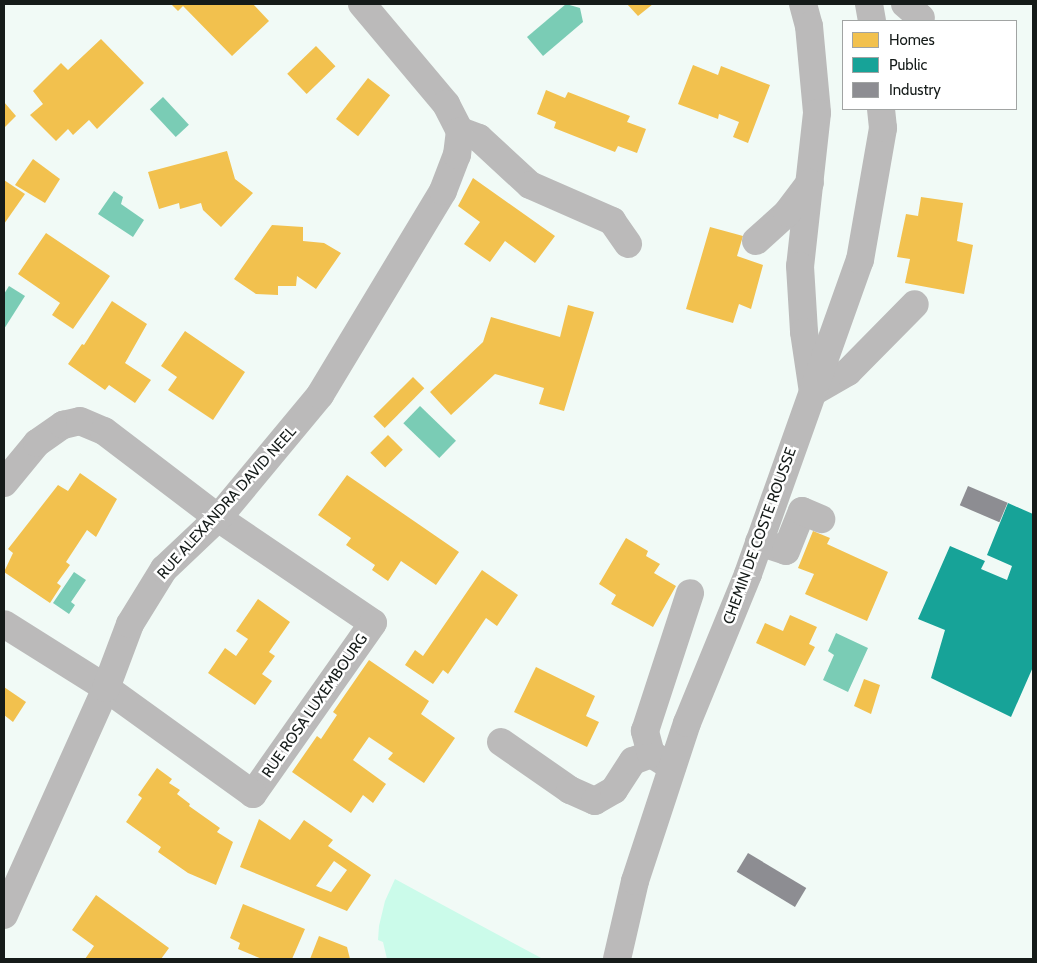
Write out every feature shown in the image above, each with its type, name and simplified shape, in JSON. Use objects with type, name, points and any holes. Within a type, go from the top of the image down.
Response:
[{"type":"street","points":[[362,4],[446,104],[460,131],[479,138],[530,185],[612,221],[628,244]]},
{"type":"street","points":[[803,4],[809,26],[817,113],[800,266],[804,332],[813,392],[848,372],[915,304]]},
{"type":"street","points":[[869,4],[872,20]]},
{"type":"street","name":"CHEMIN DE COSTE ROUSSE","points":[[616,959],[636,881],[662,761],[759,542],[860,260],[882,128],[881,110]]},
{"type":"street","name":"RUE ALEXANDRA DAVID NEEL","points":[[4,915],[106,688],[130,624],[164,569],[218,518],[320,395],[442,191],[457,155],[460,131]]},
{"type":"street","points":[[756,241],[787,213],[810,183]]},
{"type":"street","points":[[4,483],[37,444],[63,425],[80,421],[104,431],[218,518]]},
{"type":"street","points":[[759,542],[786,552],[802,511],[821,519]]},
{"type":"street","name":"RUE ROSA LUXEMBOURG","points":[[106,688],[253,794],[373,623],[218,518]]},
{"type":"street","points":[[501,742],[570,790],[596,801],[614,790],[633,761],[662,761],[646,731],[690,593]]},
{"type":"street","points":[[4,624],[106,688]]},
{"type":"shaded area","points":[[566,4],[580,8],[583,22],[543,56],[527,37]]},
{"type":"shaded area","points":[[163,97],[189,125],[176,137],[150,109]]},
{"type":"shaded area","points":[[114,191],[123,197],[121,204],[144,220],[133,237],[98,214]]},
{"type":"shaded area","points":[[9,286],[25,296],[4,329],[4,294]]},
{"type":"shaded area","points":[[420,406],[456,441],[439,458],[403,423]]},
{"type":"shaded area","points":[[74,572],[86,580],[71,602],[75,605],[69,614],[53,603]]},
{"type":"shaded area","points":[[836,633],[868,648],[848,692],[823,680],[834,655],[828,651]]},
{"type":"shaded area","points":[[395,879],[543,959],[387,959],[383,942],[378,940],[379,926],[385,901]]},
{"type":"building: Homes","points":[[171,4],[253,4],[269,21],[232,56],[183,6],[178,11]]},
{"type":"building: Homes","points":[[627,4],[653,4],[638,16]]},
{"type":"building: Homes","points":[[101,39],[144,83],[97,129],[89,120],[73,135],[68,129],[56,141],[30,115],[43,104],[33,91],[61,63],[68,70]]},
{"type":"building: Homes","points":[[316,46],[335,66],[307,94],[287,74]]},
{"type":"building: Homes","points":[[693,65],[718,75],[721,66],[770,85],[748,143],[733,137],[739,122],[719,114],[718,119],[678,104]]},
{"type":"building: Homes","points":[[368,78],[390,95],[358,136],[336,119]]},
{"type":"building: Homes","points":[[546,90],[565,98],[568,92],[630,116],[627,122],[646,129],[637,153],[618,146],[615,152],[554,128],[556,122],[537,114]]},
{"type":"building: Homes","points":[[4,102],[16,116],[4,128]]},
{"type":"building: Homes","points":[[227,151],[235,179],[253,193],[221,227],[203,210],[201,203],[180,209],[179,203],[159,209],[148,172]]},
{"type":"building: Homes","points":[[33,159],[60,179],[45,203],[15,185]]},
{"type":"building: Homes","points":[[473,178],[555,236],[535,263],[505,241],[490,262],[464,244],[480,222],[458,206]]},
{"type":"building: Homes","points":[[4,180],[25,194],[4,224]]},
{"type":"building: Homes","points":[[921,197],[963,203],[957,241],[973,245],[964,294],[905,283],[910,259],[897,257],[906,214],[918,216]]},
{"type":"building: Homes","points":[[272,225],[303,227],[303,241],[324,243],[341,253],[316,289],[297,276],[296,286],[278,286],[278,295],[256,294],[234,279]]},
{"type":"building: Homes","points":[[710,227],[743,236],[737,256],[763,265],[751,309],[739,304],[733,323],[686,309]]},
{"type":"building: Homes","points":[[46,233],[110,276],[73,329],[52,315],[60,303],[18,274]]},
{"type":"building: Homes","points":[[112,301],[147,324],[125,363],[151,380],[135,403],[109,385],[105,390],[68,364],[82,344],[84,345]]},
{"type":"building: Homes","points":[[568,305],[594,312],[564,411],[539,404],[544,388],[495,374],[451,415],[430,392],[483,342],[491,317],[560,337]]},
{"type":"building: Homes","points":[[185,331],[245,372],[213,420],[168,390],[177,377],[161,366]]},
{"type":"building: Homes","points":[[413,377],[424,388],[385,428],[373,417]]},
{"type":"building: Homes","points":[[388,435],[403,450],[385,468],[370,453]]},
{"type":"building: Homes","points":[[80,473],[117,499],[96,537],[87,530],[66,562],[70,565],[57,583],[61,586],[50,603],[4,572],[13,553],[8,549],[58,485],[68,491]]},
{"type":"building: Homes","points":[[347,475],[459,552],[436,585],[401,561],[388,581],[372,570],[375,565],[346,545],[351,538],[318,515]]},
{"type":"building: Homes","points":[[813,531],[830,538],[827,544],[888,572],[867,621],[805,594],[814,574],[798,568]]},
{"type":"building: Homes","points":[[626,538],[648,551],[646,556],[660,564],[654,573],[676,586],[653,627],[611,604],[616,595],[599,584]]},
{"type":"building: Homes","points":[[482,570],[518,595],[497,626],[486,618],[448,674],[443,670],[433,684],[405,665],[415,650],[423,656]]},
{"type":"building: Homes","points":[[258,599],[290,622],[269,652],[275,656],[262,674],[272,681],[255,705],[208,673],[225,648],[236,656],[248,639],[236,631]]},
{"type":"building: Homes","points":[[790,615],[817,627],[809,644],[815,647],[805,666],[756,643],[765,623],[783,631]]},
{"type":"building: Homes","points":[[369,660],[429,701],[421,714],[455,738],[424,783],[388,759],[393,753],[369,737],[353,760],[386,784],[373,803],[363,795],[351,813],[292,772],[317,736],[321,739],[337,715],[333,712]]},
{"type":"building: Homes","points":[[536,667],[595,696],[586,716],[599,722],[587,747],[514,712]]},
{"type":"building: Homes","points":[[864,679],[880,685],[871,714],[854,706]]},
{"type":"building: Homes","points":[[4,687],[26,702],[13,722],[4,715]]},
{"type":"building: Homes","points":[[157,768],[172,779],[169,783],[180,790],[177,794],[190,804],[189,806],[220,828],[217,832],[233,842],[216,885],[188,873],[158,852],[161,847],[126,822],[142,798],[138,795]]},
{"type":"building: Homes","points":[[259,819],[290,840],[304,820],[333,840],[328,846],[371,875],[347,911],[240,867]],"holes":[[[334,861],[347,870],[331,892],[316,886]]]},
{"type":"building: Homes","points":[[96,895],[169,948],[161,959],[85,959],[94,946],[72,930]]},
{"type":"building: Homes","points":[[243,904],[305,929],[292,959],[262,959],[238,949],[240,943],[230,938]]},
{"type":"building: Homes","points":[[319,936],[347,947],[350,959],[310,959]]},
{"type":"building: Public","points":[[1008,503],[1033,514],[1033,667],[1011,717],[931,678],[945,630],[918,619],[950,546],[985,561],[981,569],[1007,580],[1012,566],[987,555]]},
{"type":"building: Industry","points":[[968,486],[1008,503],[999,522],[960,505]]},
{"type":"building: Industry","points":[[748,853],[806,888],[795,907],[737,872]]}]
